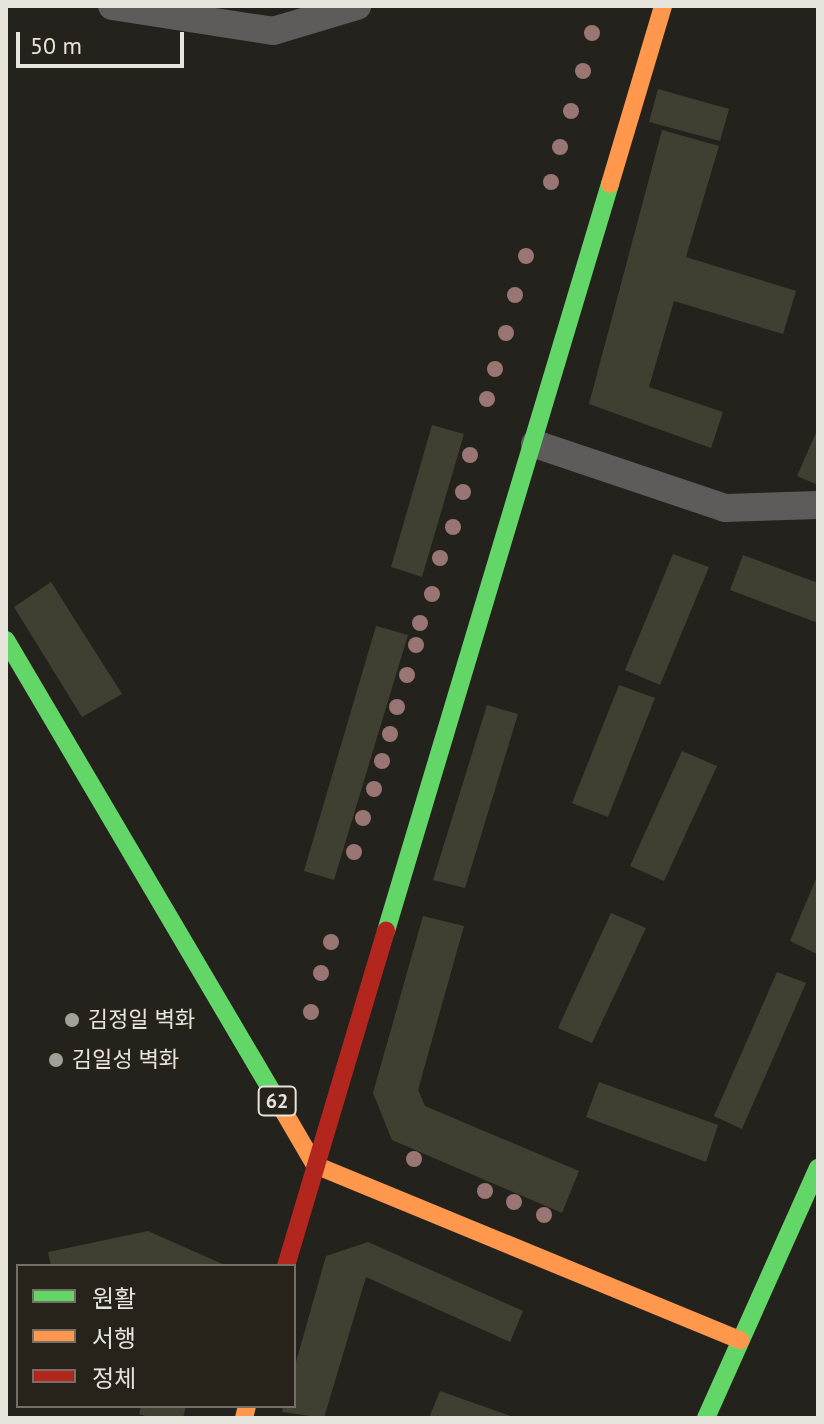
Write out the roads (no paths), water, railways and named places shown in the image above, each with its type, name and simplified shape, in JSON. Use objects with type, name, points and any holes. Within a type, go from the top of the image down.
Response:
[{"type":"main road","points":[[287,1264],[535,444],[663,6]]},
{"type":"main road","name":"62","points":[[6,640],[315,1165]]},
{"type":"main road","points":[[315,1165],[740,1340]]},
{"type":"main road","points":[[706,1418],[818,1168]]},
{"type":"street","points":[[112,6],[273,31],[357,6]]},
{"type":"street","points":[[535,444],[725,508],[818,505]]},
{"type":"place","name":"김정일 벽화","points":[[72,1020]]},
{"type":"place","name":"김일성 벽화","points":[[56,1060]]}]
